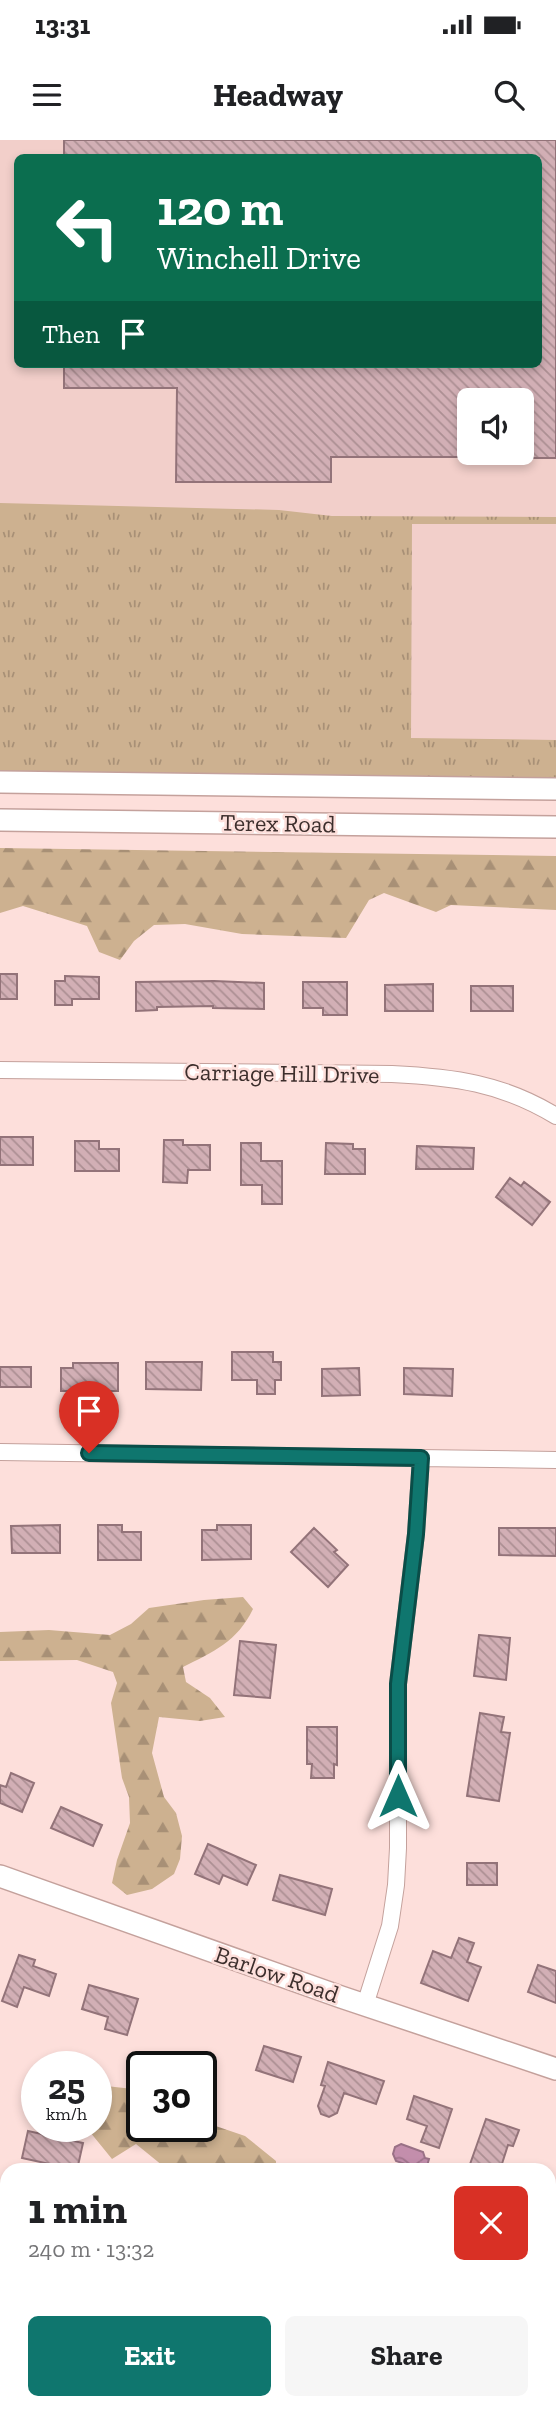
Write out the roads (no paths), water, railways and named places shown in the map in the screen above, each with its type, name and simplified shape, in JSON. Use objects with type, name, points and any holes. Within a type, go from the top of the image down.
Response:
[{"type":"street","name":"Terex Road","points":[[0,782],[556,789]]},
{"type":"street","name":"Terex Road","points":[[0,820],[556,827]]},
{"type":"street","name":"Carriage Hill Drive","points":[[0,1070],[440,1076],[498,1088],[532,1102],[556,1116]]},
{"type":"street","points":[[0,1452],[556,1460]]},
{"type":"street","points":[[365,2005],[390,1926],[395,1895],[398,1848],[398,1684],[416,1534],[421,1458]]},
{"type":"street","name":"Barlow Road","points":[[0,1876],[365,2005],[556,2069]]},
{"type":"water","points":[[401,2144],[423,2152],[425,2158],[429,2159],[428,2163],[396,2161],[393,2154],[395,2147]]}]
